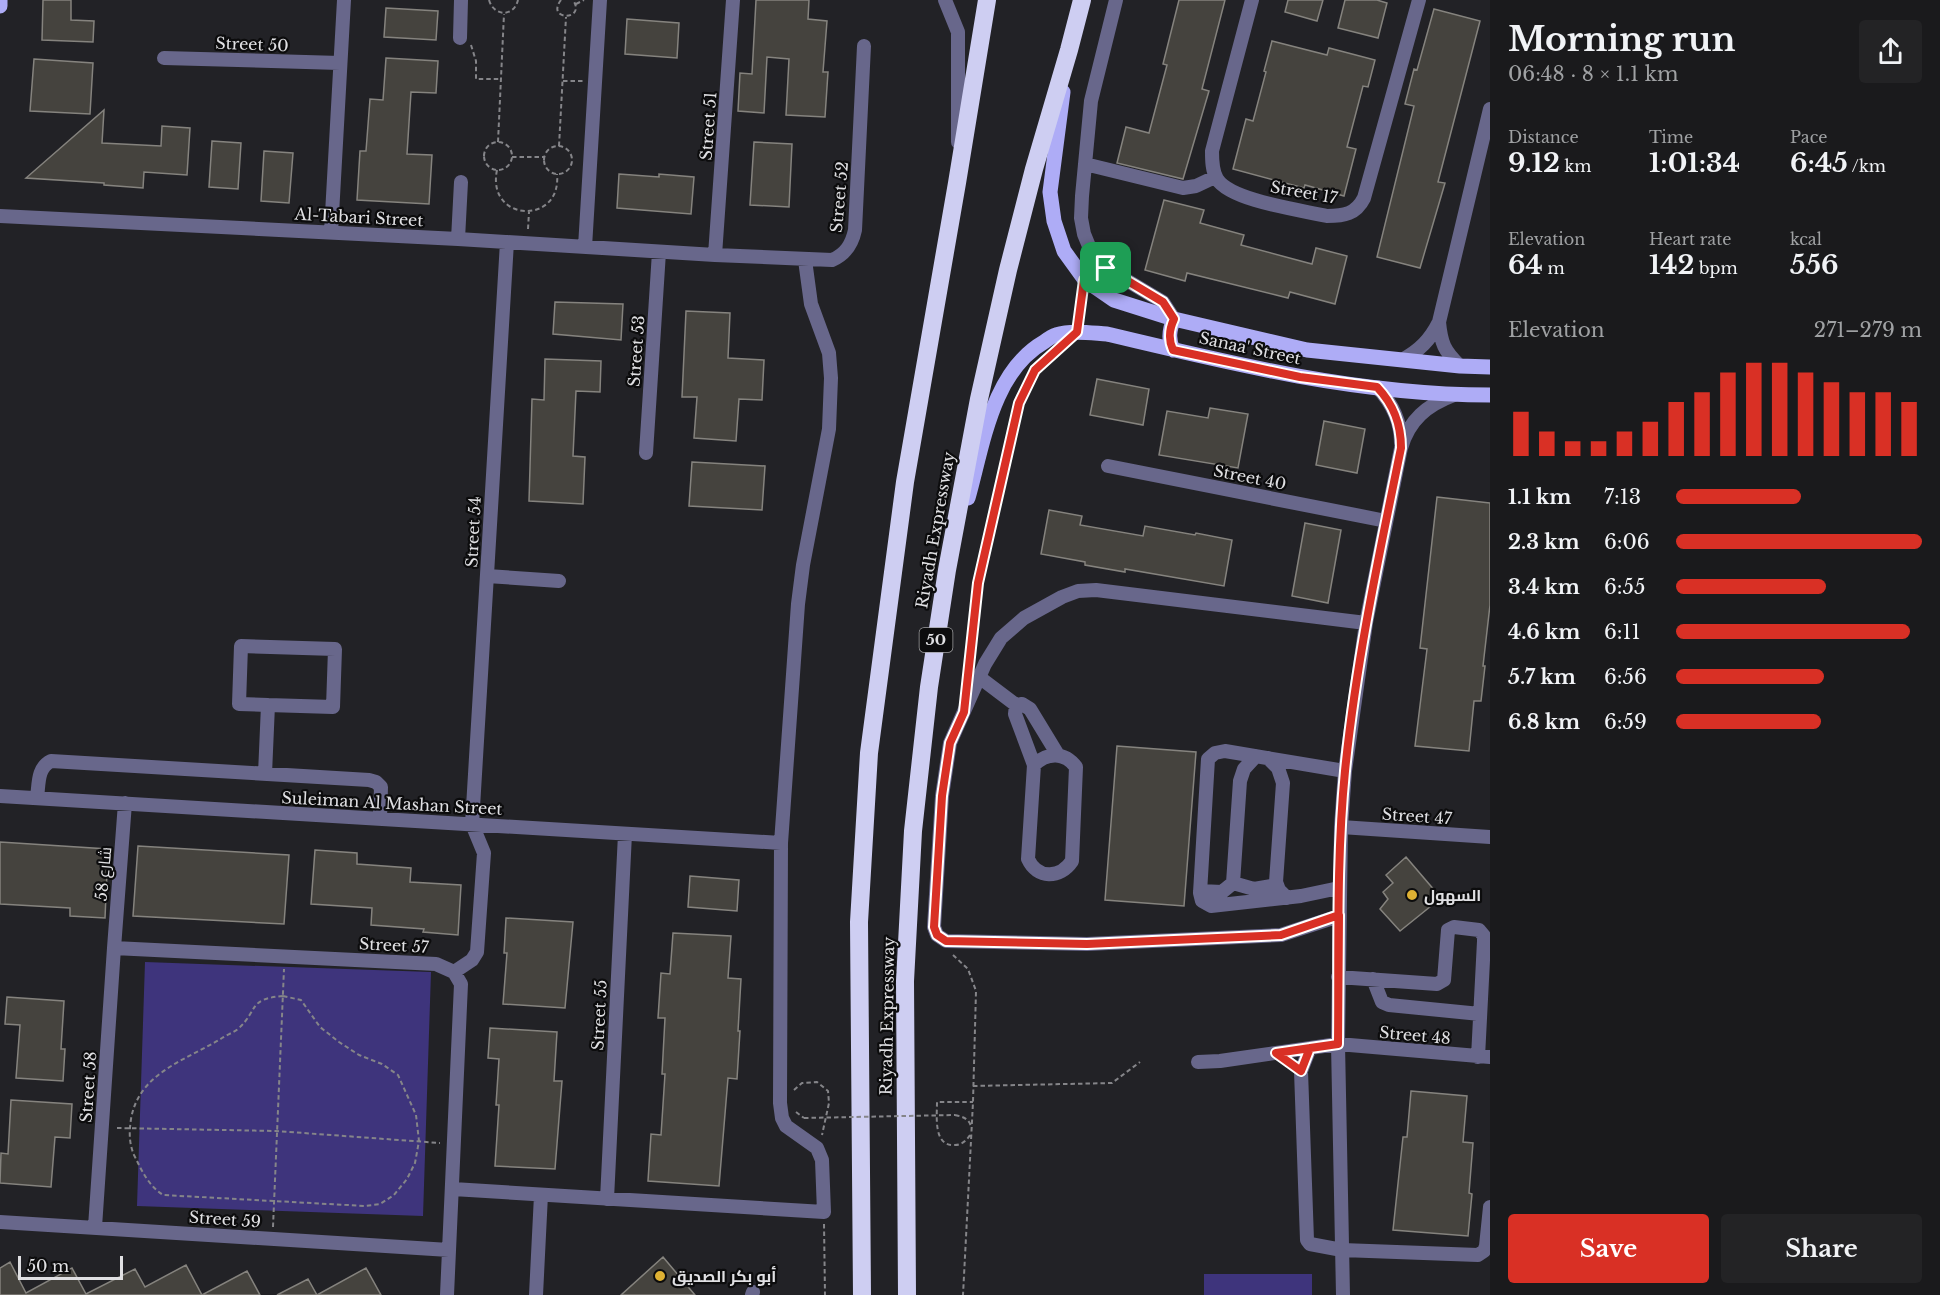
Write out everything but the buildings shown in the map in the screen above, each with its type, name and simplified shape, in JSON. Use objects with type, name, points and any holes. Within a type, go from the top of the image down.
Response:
[{"type":"highway","name":"Riyadh Expressway","points":[[861,1295],[859,922],[869,753],[905,482],[987,0]]},
{"type":"highway","name":"Riyadh Expressway","points":[[908,1295],[905,981],[916,809],[929,687],[947,570],[979,399],[1005,281],[1082,0]]},
{"type":"main road","points":[[0,0],[0,6]]},
{"type":"main road","name":"Sanaa' Street","points":[[1069,50],[1050,192],[1054,221],[1064,251],[1084,280],[1114,300],[1174,319],[1307,350],[1490,367]]},
{"type":"main road","points":[[1173,350],[1169,337],[1174,319]]},
{"type":"main road","name":"Sanaa' Street","points":[[947,570],[993,408],[1005,382],[1019,362],[1035,347],[1056,335],[1077,332],[1107,334],[1300,377],[1454,395],[1490,395]]},
{"type":"street","points":[[331,232],[344,0]]},
{"type":"street","points":[[460,39],[461,0]]},
{"type":"street","points":[[585,247],[600,0]]},
{"type":"street","name":"Street 51","points":[[715,255],[733,0]]},
{"type":"street","points":[[945,0],[958,32],[957,183]]},
{"type":"street","points":[[1116,0],[1091,101],[1082,218],[1087,244],[1093,256],[1120,278],[1163,302],[1174,319]]},
{"type":"street","points":[[1085,164],[1183,188],[1196,186],[1215,177],[1212,151],[1252,0]]},
{"type":"street","name":"Street 17","points":[[1215,177],[1224,188],[1238,195],[1328,216],[1341,216],[1359,207],[1364,198],[1419,0]]},
{"type":"street","name":"Street 52","points":[[715,255],[824,261],[841,256],[846,252],[855,230],[864,46]]},
{"type":"street","name":"Street 50","points":[[164,58],[340,63]]},
{"type":"street","points":[[1460,366],[1448,354],[1440,339],[1440,322],[1490,109]]},
{"type":"street","points":[[458,239],[460,182]]},
{"type":"street","name":"Al-Tabari Street","points":[[0,216],[331,232],[715,255]]},
{"type":"street","name":"Street 54","points":[[472,824],[507,242]]},
{"type":"street","name":"Street 53","points":[[646,453],[659,252]]},
{"type":"street","points":[[453,1189],[824,1212],[822,1160],[817,1148],[786,1126],[782,1118],[780,1103],[782,843],[798,604],[803,565],[829,429],[831,378],[829,353],[811,304],[805,260]]},
{"type":"street","points":[[1402,360],[1418,351],[1431,338],[1440,322]]},
{"type":"street","points":[[1377,387],[1386,396],[1397,417],[1401,448]]},
{"type":"street","points":[[1343,1295],[1338,977],[1341,827],[1345,771],[1366,623],[1401,448],[1410,426],[1417,417],[1432,405],[1454,395]]},
{"type":"street","name":"Street 40","points":[[1108,466],[1386,521]]},
{"type":"street","points":[[487,576],[559,581]]},
{"type":"street","points":[[1339,915],[1281,935],[1087,944],[946,941],[937,935],[934,927],[942,796],[950,743],[985,664],[1001,638],[1024,618],[1062,597],[1078,591],[1096,590],[1366,623]]},
{"type":"street","points":[[241,646],[335,649],[333,707],[268,705],[239,704],[241,646]]},
{"type":"street","points":[[980,678],[1016,705],[1022,704],[1030,709],[1058,755]]},
{"type":"street","points":[[265,774],[268,705]]},
{"type":"street","points":[[1016,705],[1016,714],[1034,765],[1028,859],[1030,865],[1040,873],[1052,875],[1064,871],[1072,861],[1076,767],[1069,759],[1058,755],[1045,757],[1034,765]]},
{"type":"street","points":[[1339,888],[1287,898],[1208,906],[1200,898],[1208,759],[1215,753],[1226,751],[1345,771]]},
{"type":"street","points":[[1200,891],[1222,892],[1233,883],[1240,781],[1244,769],[1262,757]]},
{"type":"street","points":[[1262,757],[1278,768],[1283,783],[1277,885],[1287,898]]},
{"type":"street","points":[[37,798],[41,769],[51,761],[265,774],[376,782],[381,787],[380,819]]},
{"type":"street","name":"Suleiman Al Mashan Street","points":[[0,796],[782,843]]},
{"type":"street","name":"شارع 58","points":[[114,948],[125,804]]},
{"type":"street","points":[[447,1295],[461,984],[454,972],[472,960],[477,952],[484,854],[472,824]]},
{"type":"street","name":"Street 47","points":[[1341,827],[1490,837]]},
{"type":"street","name":"Street 55","points":[[607,1199],[625,834]]},
{"type":"street","points":[[1233,883],[1254,890],[1277,885]]},
{"type":"street","points":[[1338,977],[1441,983],[1444,980],[1448,930],[1454,927],[1479,930],[1484,941],[1480,1014],[1484,1057]]},
{"type":"street","name":"Street 57","points":[[114,948],[436,964],[454,972]]},
{"type":"street","name":"Street 58","points":[[95,1227],[114,948]]},
{"type":"street","points":[[1373,980],[1382,1002],[1389,1005],[1480,1014]]},
{"type":"street","name":"Street 48","points":[[1198,1062],[1220,1061],[1338,1044],[1484,1057]]},
{"type":"street","points":[[1310,1048],[1301,1071],[1307,1240],[1310,1244],[1342,1250],[1478,1255],[1484,1251],[1490,1207]]},
{"type":"street","points":[[1276,1053],[1301,1071]]},
{"type":"street","points":[[536,1295],[541,1195]]},
{"type":"street","name":"Street 59","points":[[0,1222],[449,1250]]},
{"type":"path","points":[[489,0],[495,11],[504,14],[513,11],[518,0]]},
{"type":"path","points":[[561,0],[557,10],[566,17],[572,15],[575,10],[576,4],[573,0]]},
{"type":"path","points":[[576,4],[584,0]]},
{"type":"path","points":[[498,142],[504,14]]},
{"type":"path","points":[[559,146],[566,17]]},
{"type":"path","points":[[460,39],[470,43],[476,61],[476,79],[501,79]]},
{"type":"path","points":[[563,81],[595,81]]},
{"type":"path","points":[[498,142],[505,144],[512,157],[509,164],[497,170],[485,163],[484,155],[491,144],[498,142]]},
{"type":"path","points":[[559,146],[566,148],[571,154],[572,161],[570,168],[564,173],[557,174],[550,171],[545,164],[545,157],[552,147],[559,146]]},
{"type":"path","points":[[512,157],[545,157]]},
{"type":"path","points":[[497,170],[495,179],[499,196],[512,208],[529,212],[552,199],[556,191],[557,174]]},
{"type":"path","points":[[527,243],[529,212]]},
{"type":"path","points":[[1077,332],[1084,280]]},
{"type":"path","points":[[969,665],[978,583],[1019,403],[1035,370],[1043,362]]},
{"type":"path","points":[[946,941],[952,954],[968,969],[976,991],[963,1295]]},
{"type":"path","points":[[272,1239],[284,956]]},
{"type":"path","points":[[283,996],[301,1000],[320,1027],[339,1042],[398,1075],[416,1115],[419,1141],[415,1163],[407,1179],[394,1195],[380,1204],[365,1206],[163,1195],[155,1190],[143,1174],[131,1147],[129,1128],[133,1108],[149,1081],[178,1061],[238,1028],[255,1005],[266,997],[283,996]]},
{"type":"path","points":[[973,1086],[1112,1083],[1140,1062]]},
{"type":"path","points":[[793,1096],[794,1090],[802,1083],[817,1082],[828,1092],[829,1103],[825,1128]]},
{"type":"path","points":[[796,1112],[804,1118],[955,1115],[964,1117],[969,1121],[971,1127],[966,1141],[956,1145],[951,1145],[941,1139],[938,1132],[937,1102],[973,1102]]},
{"type":"path","points":[[102,1128],[276,1131],[455,1144]]},
{"type":"path","points":[[824,1212],[825,1295]]},
{"type":"shaded area","points":[[145,962],[431,972],[423,1216],[137,1206]]},
{"type":"shaded area","points":[[1204,1274],[1312,1274],[1312,1295],[1204,1295]]},
{"type":"place","name":"السهول","points":[[1412,895]]},
{"type":"place","name":"أبو بكر الصديق","points":[[660,1276]]},
{"type":"route","points":[[1106,268],[1084,280],[1077,332],[1035,370],[1019,403],[978,583],[964,712],[950,743],[942,796],[934,927],[937,935],[946,941],[1087,944],[1281,935],[1339,915],[1338,1044],[1310,1048],[1276,1053],[1301,1071],[1310,1048],[1338,1044],[1338,977],[1339,915],[1339,888],[1345,771],[1366,623],[1401,448],[1400,427],[1392,406],[1377,387],[1300,377],[1173,350],[1169,337],[1174,319],[1163,302],[1106,268]]}]
